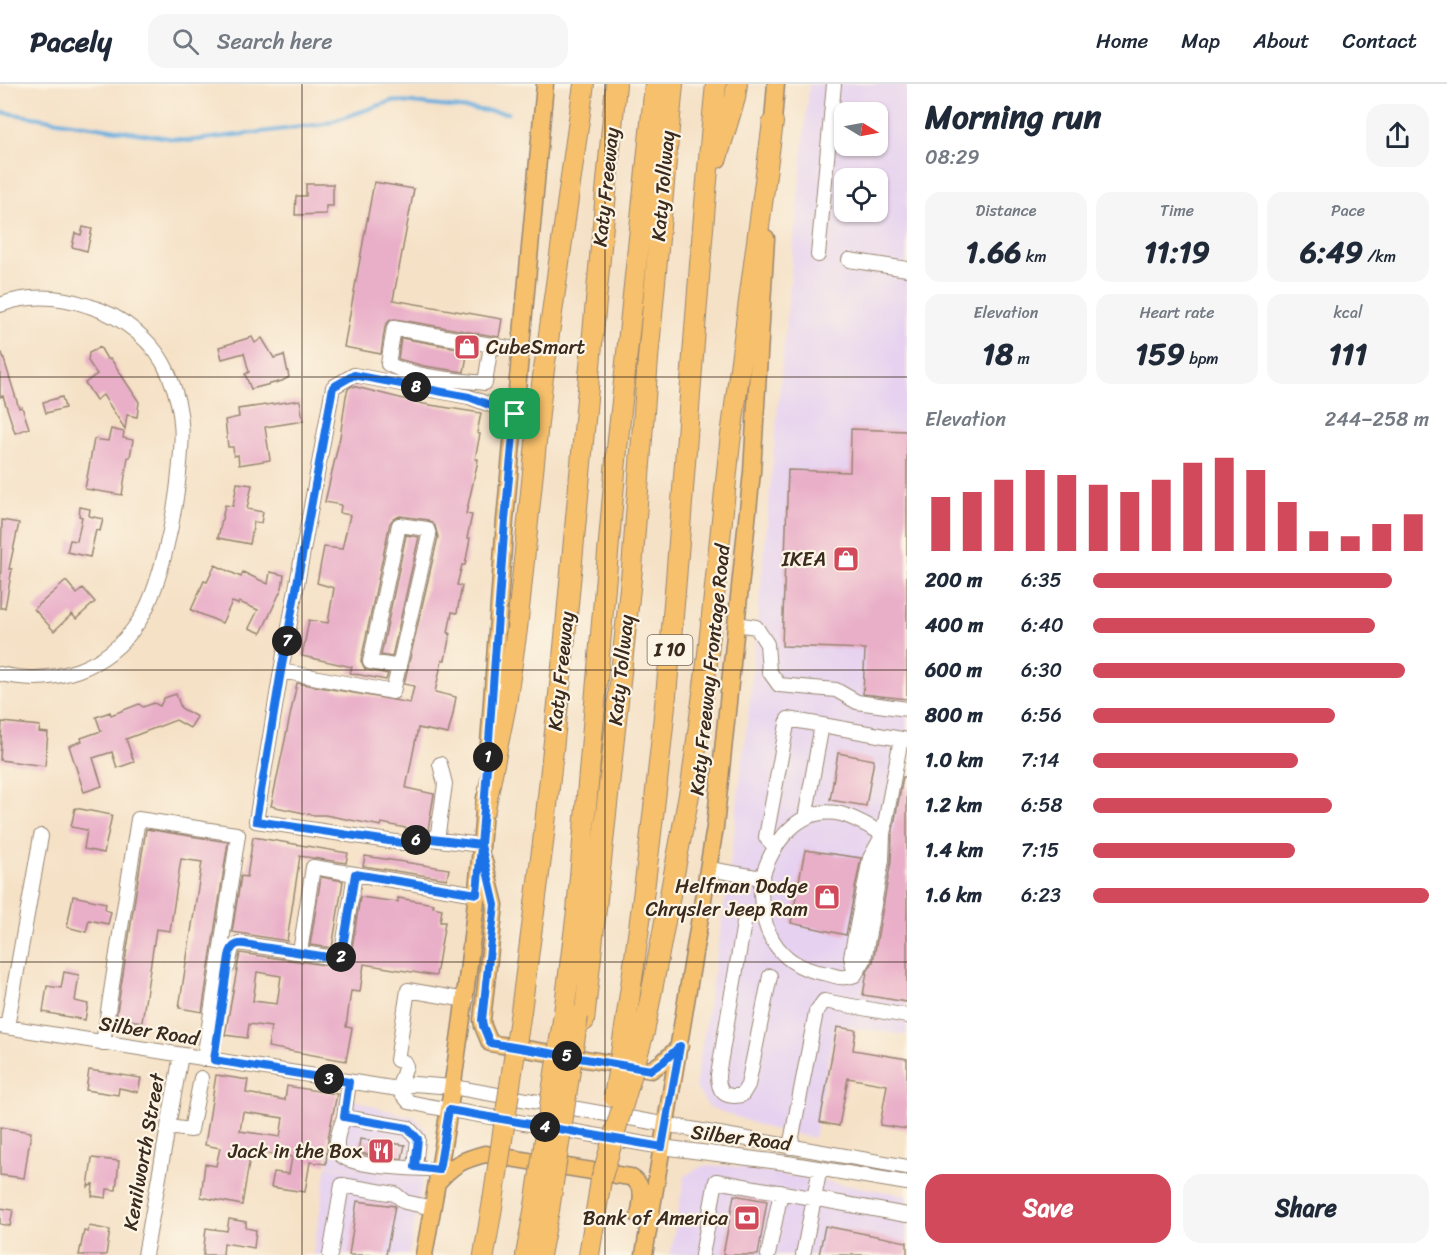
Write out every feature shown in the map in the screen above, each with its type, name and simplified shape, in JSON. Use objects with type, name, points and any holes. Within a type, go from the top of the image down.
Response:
[{"type":"highway","points":[[484,809],[506,704],[517,629],[542,384],[585,84]]},
{"type":"highway","name":"Katy Freeway","points":[[484,1255],[521,1011],[543,843],[564,648],[616,84]]},
{"type":"highway","points":[[540,1255],[575,1017],[577,911],[617,448],[655,84]]},
{"type":"highway","name":"Katy Tollway","points":[[575,1017],[607,808],[632,569],[673,84]]},
{"type":"highway","points":[[707,84],[711,131]]},
{"type":"highway","name":"I 10","points":[[634,1030],[671,639],[704,204],[716,84]]},
{"type":"highway","points":[[704,204],[737,84]]},
{"type":"highway","points":[[589,1255],[601,1180],[693,768],[730,443],[773,122]]},
{"type":"highway","points":[[526,1255],[547,1209]]},
{"type":"highway","points":[[547,1209],[552,1255]]},
{"type":"main road","points":[[424,1255],[466,1000],[477,894],[505,520],[545,84]]},
{"type":"main road","name":"Katy Freeway Frontage Road","points":[[644,1255],[716,826],[752,472],[776,84]]},
{"type":"main road","points":[[481,845],[495,905],[482,1020],[490,1043],[651,1070],[680,1046]]},
{"type":"main road","points":[[438,1176],[466,1159],[485,1154],[630,1177],[636,1180],[642,1191],[633,1255]]},
{"type":"street","points":[[818,255],[834,84]]},
{"type":"street","points":[[849,260],[907,269]]},
{"type":"street","points":[[0,305],[19,298],[42,297],[76,302],[119,318],[149,344],[169,373],[182,416],[183,449],[174,516],[152,596],[138,622],[117,646],[94,664],[66,675],[39,680],[0,674]]},
{"type":"street","points":[[491,345],[485,383],[397,369],[388,364],[394,328],[521,350]]},
{"type":"street","points":[[481,845],[423,838],[402,843],[256,821],[333,387],[354,375],[469,397],[515,414]]},
{"type":"street","points":[[281,671],[393,692],[399,667],[429,535],[427,529],[399,525],[370,662],[399,667]]},
{"type":"street","points":[[736,624],[756,627],[766,644],[769,671],[778,685],[836,690],[857,702],[907,708]]},
{"type":"street","points":[[774,846],[766,837],[788,719],[904,740],[883,834],[882,860],[864,960],[848,977],[837,1003]]},
{"type":"street","points":[[805,818],[822,725]]},
{"type":"street","points":[[437,840],[445,784],[440,764]]},
{"type":"street","points":[[848,977],[797,965],[785,956],[774,943],[761,911],[762,878],[774,846],[805,818],[823,813],[839,813],[883,834]]},
{"type":"street","points":[[103,1043],[138,819],[236,834],[238,835],[209,1060]]},
{"type":"street","points":[[3,1026],[41,836]]},
{"type":"street","points":[[300,952],[313,867],[477,894]]},
{"type":"street","points":[[709,869],[762,878]]},
{"type":"street","points":[[209,1060],[232,947],[239,943],[341,959],[355,874]]},
{"type":"street","points":[[761,911],[748,917],[744,923],[718,1075],[718,1087],[729,1095],[741,1095],[748,1085],[770,976]]},
{"type":"street","points":[[398,1089],[406,1066],[404,1062],[397,1060],[408,990],[466,1000]]},
{"type":"street","points":[[790,1147],[816,1012],[824,1001],[907,1016]]},
{"type":"street","name":"Silber Road","points":[[3,1026],[398,1089],[414,1084],[453,1087],[907,1167]]},
{"type":"street","name":"Kenilworth Street","points":[[145,1255],[181,1055]]},
{"type":"street","points":[[168,1127],[191,1130],[201,1078]]},
{"type":"street","points":[[349,1082],[344,1117],[336,1144],[341,1157],[346,1160],[403,1169],[415,1167],[438,1176]]},
{"type":"street","name":"Silber Road","points":[[398,1089],[409,1102],[449,1110],[662,1147],[819,1168],[907,1183]]},
{"type":"street","points":[[344,1117],[408,1128],[418,1139],[415,1167]]},
{"type":"street","points":[[803,1255],[819,1168]]},
{"type":"street","points":[[702,1255],[716,1181],[907,1215]]},
{"type":"street","points":[[330,1255],[342,1185],[395,1194],[405,1202],[433,1208]]},
{"type":"street","points":[[768,1255],[781,1192]]},
{"type":"shaded area","points":[[809,84],[907,84],[907,1035],[835,1025],[814,1138],[767,1128],[709,1107],[695,1087],[727,890],[750,698]]},
{"type":"shaded area","points":[[340,1095],[417,1118],[428,1134],[423,1179],[409,1255],[313,1255],[327,1166],[410,1177],[328,1165]]},
{"type":"shaded area","points":[[702,1166],[731,1166],[907,1195],[907,1255],[670,1255],[685,1176]]},
{"type":"building","points":[[374,182],[414,189],[393,300],[502,319],[499,337],[395,319],[390,320],[385,326],[381,354],[344,347]]},
{"type":"building","points":[[306,184],[333,184],[333,206],[326,206],[326,214],[295,215],[296,196],[306,196]]},
{"type":"building","points":[[83,227],[92,229],[87,251],[72,247],[75,233],[81,235]]},
{"type":"building","points":[[252,337],[255,343],[262,338],[274,358],[284,355],[289,377],[251,389],[245,374],[249,372],[244,353],[222,359],[219,347]]},
{"type":"building","points":[[401,338],[468,350],[464,372],[424,366],[398,359]]},
{"type":"building","points":[[100,347],[107,359],[111,359],[139,402],[137,417],[127,415],[125,429],[103,395],[96,400],[85,383],[97,374],[88,361],[89,353]]},
{"type":"building","points":[[0,353],[2,353],[19,408],[22,407],[29,428],[15,433],[3,396],[0,397]]},
{"type":"building","points":[[352,386],[424,404],[481,413],[475,459],[478,459],[466,514],[472,515],[467,538],[470,538],[465,565],[462,565],[457,585],[462,586],[457,613],[452,612],[445,660],[442,660],[435,692],[456,697],[453,714],[448,734],[418,728],[406,788],[434,794],[428,830],[415,830],[382,823],[381,826],[271,806],[297,683],[410,703],[414,686],[404,684],[438,537],[435,526],[428,520],[400,516],[390,523],[361,661],[365,669],[388,674],[386,680],[350,673],[352,667],[302,656],[309,620],[328,623],[334,588],[317,583],[324,547],[342,549],[350,515],[340,513],[341,505],[325,502],[340,437],[346,396],[348,389]]},
{"type":"building","points":[[62,397],[65,408],[46,413],[43,402]]},
{"type":"building","points":[[300,400],[303,421],[265,427],[270,460],[239,465],[238,455],[234,456],[233,447],[228,447],[225,420],[239,417],[238,409]]},
{"type":"building","points":[[111,429],[124,432],[123,438],[133,440],[122,495],[85,489],[94,439],[108,441]]},
{"type":"building","name":"IKEA","points":[[851,429],[907,431],[907,699],[863,694],[865,649],[782,646],[788,470],[850,472]]},
{"type":"building","points":[[237,483],[252,485],[247,509],[263,512],[261,523],[254,522],[250,544],[218,538],[225,505],[233,506]]},
{"type":"building","points":[[80,507],[90,509],[89,516],[103,519],[100,531],[96,530],[90,557],[67,552],[70,540],[77,541],[82,517],[79,516]]},
{"type":"building","points":[[2,520],[19,523],[9,569],[12,569],[5,608],[0,608]]},
{"type":"building","points":[[406,535],[419,537],[392,657],[381,655]]},
{"type":"building","points":[[215,565],[241,577],[243,572],[268,584],[270,572],[284,575],[282,588],[261,633],[249,628],[258,610],[239,602],[238,604],[232,602],[222,623],[191,610],[204,581],[207,582]]},
{"type":"building","points":[[66,581],[77,594],[83,588],[95,602],[76,619],[72,614],[54,631],[34,609]]},
{"type":"building","points":[[176,694],[181,708],[197,717],[190,728],[176,720],[126,739],[134,762],[117,768],[112,752],[93,758],[102,786],[84,792],[69,746],[82,741],[81,738],[101,731],[96,717],[110,712],[111,715],[139,704],[143,707],[154,703],[160,706],[164,698]]},
{"type":"building","points":[[2,722],[40,726],[39,732],[48,733],[45,766],[0,760]]},
{"type":"building","points":[[838,753],[874,760],[866,806],[830,800]]},
{"type":"building","points":[[903,777],[907,777],[907,1002],[863,995],[867,972],[873,962]]},
{"type":"building","points":[[75,808],[112,815],[104,853],[84,849],[87,830],[71,827]]},
{"type":"building","points":[[146,829],[228,842],[202,1012],[179,1008],[202,862],[181,859],[170,931],[156,929],[142,1022],[116,1018]]},
{"type":"building","points":[[253,837],[348,853],[346,863],[300,856],[287,941],[232,932],[241,876],[247,877]]},
{"type":"building","name":"Helfman Dodge Chrysler Jeep Ram","points":[[805,850],[861,858],[846,935],[791,923]]},
{"type":"building","points":[[365,856],[449,869],[447,879],[363,866]]},
{"type":"building","points":[[321,877],[343,881],[332,948],[310,945]]},
{"type":"building","points":[[73,896],[106,903],[105,910],[111,912],[108,924],[89,920],[86,932],[67,927]]},
{"type":"building","points":[[360,897],[398,902],[398,898],[434,904],[433,907],[442,909],[440,922],[445,922],[436,976],[364,964],[360,992],[351,991],[346,1027],[352,1028],[346,1061],[268,1047],[271,1027],[249,1024],[247,1038],[225,1035],[240,953],[346,968],[350,960]],"holes":[[[257,972],[281,976],[277,1004],[253,1001]]]},
{"type":"building","points":[[64,972],[79,975],[75,1001],[88,1004],[85,1020],[43,1012],[47,986],[61,988]]},
{"type":"building","points":[[837,1027],[856,1030],[853,1050],[907,1059],[907,1129],[880,1125],[887,1085],[848,1078],[839,1126],[820,1122]]},
{"type":"building","points":[[89,1070],[141,1078],[138,1092],[119,1088],[118,1095],[86,1090]]},
{"type":"building","points":[[216,1075],[248,1080],[246,1093],[285,1100],[287,1086],[337,1094],[328,1138],[326,1164],[310,1162],[305,1192],[271,1187],[274,1172],[289,1174],[292,1157],[251,1151],[242,1205],[201,1197],[205,1164],[216,1166],[220,1148],[205,1145]],"holes":[[[243,1112],[283,1118],[280,1137],[240,1131]]]},
{"type":"building","points":[[0,1127],[31,1132],[24,1178],[0,1175]]},
{"type":"building","points":[[360,1139],[405,1145],[402,1159],[358,1153]]},
{"type":"building","points":[[92,1158],[119,1161],[116,1190],[107,1189],[106,1198],[92,1196],[93,1184],[88,1187]]},
{"type":"building","name":"Bank of America","points":[[734,1195],[767,1201],[758,1255],[723,1255]]},
{"type":"building","points":[[357,1201],[395,1206],[386,1255],[349,1255]]},
{"type":"building","points":[[0,1208],[13,1210],[10,1226],[0,1224]]},
{"type":"building","points":[[229,1219],[246,1222],[246,1228],[256,1230],[254,1248],[224,1243],[223,1255],[203,1255],[206,1228],[227,1231]]},
{"type":"building","points":[[89,1226],[110,1230],[106,1255],[79,1255],[84,1231],[88,1232]]},
{"type":"building","points":[[825,1226],[907,1242],[907,1255],[819,1255]]},
{"type":"waterway","points":[[0,112],[188,141],[325,124],[392,101],[508,113]]},
{"type":"place","name":"CubeSmart","points":[[467,347]]},
{"type":"place","name":"IKEA","points":[[846,559]]},
{"type":"place","name":"Helfman Dodge Chrysler Jeep Ram","points":[[827,897]]},
{"type":"place","name":"Jack in the Box","points":[[381,1151]]},
{"type":"place","name":"Bank of America","points":[[747,1218]]},
{"type":"route","points":[[515,414],[469,397],[354,375],[333,387],[256,821],[402,843],[423,838],[481,845],[495,905],[482,1020],[490,1043],[651,1070],[680,1046],[662,1147],[449,1110],[439,1170],[415,1167],[418,1139],[408,1128],[344,1117],[349,1082],[214,1060],[229,956],[232,947],[236,944],[341,959],[355,874],[477,894],[481,845],[484,809],[505,520],[515,414]]}]
